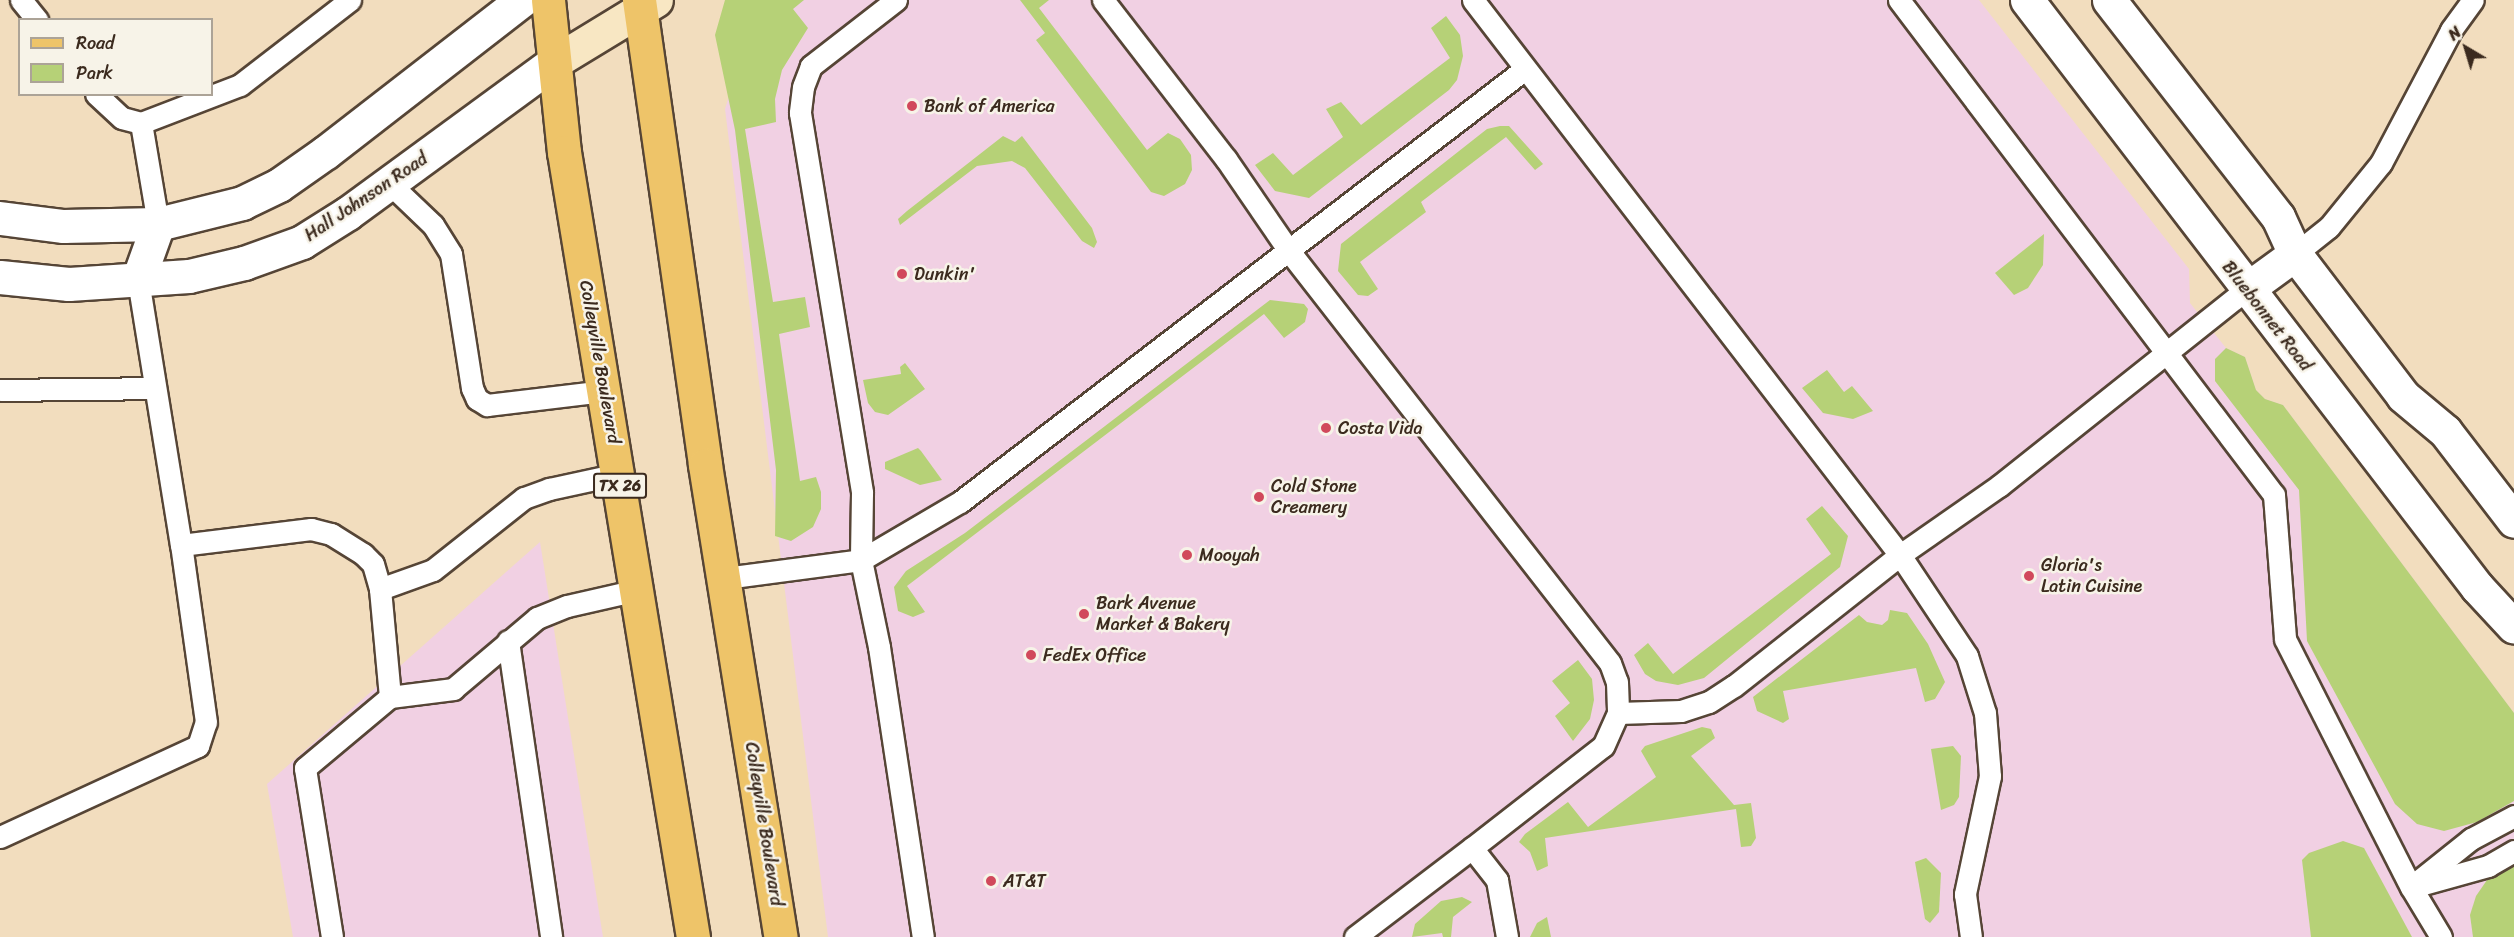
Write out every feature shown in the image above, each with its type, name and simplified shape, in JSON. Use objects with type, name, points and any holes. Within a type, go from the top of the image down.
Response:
[{"type":"main road","name":"Colleyville Boulevard","points":[[548,0],[564,152],[693,937]]},
{"type":"main road","name":"Colleyville Boulevard","points":[[645,3],[705,465],[782,937]]},
{"type":"main road","name":"Hall Johnson Road","points":[[556,61],[645,3]]},
{"type":"street","points":[[0,218],[63,226],[159,224],[242,203],[279,185],[522,0]]},
{"type":"street","name":"Bluebonnet Road","points":[[2027,0],[2477,587],[2514,627]]},
{"type":"street","points":[[2109,0],[2278,217],[2295,254],[2403,396],[2445,431],[2514,521]]},
{"type":"street","name":"Hall Johnson Road","points":[[0,277],[69,284],[189,276],[244,263],[302,242],[389,183],[556,61]]},
{"type":"street","points":[[138,280],[159,224]]},
{"type":"street","points":[[2247,289],[2295,254]]},
{"type":"lane","points":[[21,0],[35,18]]},
{"type":"lane","points":[[213,95],[240,85],[350,0]]},
{"type":"lane","points":[[896,0],[812,66],[802,87],[800,112],[862,493],[861,560],[879,647],[923,937]]},
{"type":"lane","points":[[1103,0],[1226,159],[1288,251],[1359,336],[1610,663],[1617,682],[1618,713],[1604,746],[1355,937]]},
{"type":"lane","points":[[1473,0],[1931,596],[1967,656],[1984,710],[1990,776],[1965,894],[1971,937]]},
{"type":"lane","points":[[1899,0],[2274,495],[2285,639],[2411,888],[2441,937]]},
{"type":"lane","points":[[2295,254],[2329,227],[2381,163],[2451,30],[2473,0]]},
{"type":"lane","points":[[725,578],[861,560],[960,502],[1525,69]]},
{"type":"lane","points":[[98,96],[122,117],[141,123],[211,96]]},
{"type":"lane","points":[[141,123],[159,224]]},
{"type":"lane","points":[[389,183],[433,225],[451,254],[472,388],[477,399],[487,405],[605,391]]},
{"type":"lane","points":[[0,837],[198,746],[206,722],[181,545],[138,280]]},
{"type":"lane","points":[[1618,713],[1681,711],[1709,702],[1900,555],[1999,486],[2247,289]]},
{"type":"lane","points":[[0,390],[155,388]]},
{"type":"lane","points":[[380,590],[433,570],[524,498],[549,489],[618,474]]},
{"type":"lane","points":[[181,545],[311,529],[331,534],[363,554],[373,564],[380,590],[390,697]]},
{"type":"lane","points":[[332,937],[305,768],[390,697],[453,689],[537,618],[567,606],[637,590]]},
{"type":"lane","points":[[508,641],[551,937]]},
{"type":"lane","points":[[2411,888],[2471,839],[2514,816]]},
{"type":"lane","points":[[1472,848],[1497,879],[1507,937]]},
{"type":"lane","points":[[2411,888],[2488,866],[2514,851]]},
{"type":"shaded area","points":[[759,0],[1979,0],[2189,269],[2190,303],[2226,348],[2245,357],[2256,390],[2265,399],[2283,405],[2514,713],[2514,937],[828,937],[725,109]]},
{"type":"shaded area","points":[[540,542],[603,937],[293,937],[267,784]]},
{"type":"green space","points":[[725,0],[804,0],[793,9],[808,28],[782,70],[775,99],[776,122],[745,129],[773,302],[805,297],[810,327],[779,334],[800,481],[816,477],[821,492],[821,509],[813,527],[791,541],[775,536],[776,470],[735,130],[715,35]]},
{"type":"green space","points":[[1020,0],[1049,0],[1039,8],[1147,150],[1168,133],[1180,139],[1191,155],[1192,170],[1185,184],[1164,196],[1151,192],[1036,40],[1045,33]]},
{"type":"green space","points":[[1446,16],[1460,35],[1463,56],[1457,80],[1449,90],[1309,198],[1275,191],[1255,165],[1273,153],[1293,175],[1343,137],[1326,109],[1341,102],[1361,125],[1450,58],[1431,28]]},
{"type":"green space","points":[[1509,126],[1543,164],[1535,170],[1506,137],[1421,202],[1426,212],[1360,262],[1378,289],[1368,296],[1358,295],[1338,271],[1341,244],[1487,129]]},
{"type":"green space","points":[[1003,136],[1015,142],[1022,136],[1092,228],[1097,242],[1094,248],[1082,241],[1025,168],[1012,161],[977,166],[900,225],[898,219],[907,211]]},
{"type":"green space","points":[[2044,234],[2043,265],[2028,288],[2014,295],[1995,273]]},
{"type":"green space","points":[[1270,300],[1304,304],[1308,309],[1305,322],[1284,338],[1264,314],[907,586],[925,612],[913,617],[898,611],[894,587],[906,571],[965,533]]},
{"type":"green space","points":[[2226,348],[2245,357],[2256,390],[2265,399],[2283,405],[2514,713],[2514,801],[2477,822],[2444,831],[2417,824],[2395,804],[2307,641],[2299,490],[2215,381],[2215,359]]},
{"type":"green space","points":[[905,363],[925,389],[888,415],[875,412],[868,403],[863,380],[901,374],[900,367]]},
{"type":"green space","points":[[1827,370],[1844,392],[1852,386],[1873,411],[1853,419],[1823,413],[1802,388]]},
{"type":"green space","points":[[918,448],[942,480],[920,485],[885,469],[885,462]]},
{"type":"green space","points":[[1822,506],[1848,536],[1840,567],[1704,678],[1678,685],[1656,681],[1645,674],[1634,655],[1648,643],[1673,674],[1831,554],[1806,519]]},
{"type":"green space","points":[[1890,610],[1907,613],[1928,644],[1945,682],[1935,699],[1925,702],[1916,668],[1783,691],[1789,719],[1783,723],[1757,711],[1753,697],[1859,615],[1867,622],[1882,625],[1888,620]]},
{"type":"green space","points":[[1578,660],[1592,679],[1594,700],[1590,719],[1573,741],[1555,716],[1570,703],[1552,681]]},
{"type":"green space","points":[[1702,727],[1711,729],[1715,738],[1691,756],[1734,805],[1751,803],[1756,838],[1751,846],[1741,847],[1736,809],[1545,838],[1548,866],[1537,871],[1530,852],[1519,842],[1525,834],[1568,802],[1588,827],[1656,777],[1641,751],[1645,746]]},
{"type":"green space","points":[[1953,746],[1961,756],[1959,797],[1954,805],[1941,810],[1931,749]]},
{"type":"green space","points":[[2343,841],[2364,848],[2412,937],[2311,937],[2302,860],[2309,853]]},
{"type":"green space","points":[[1926,858],[1941,873],[1939,912],[1930,923],[1925,919],[1915,862]]},
{"type":"green space","points":[[2514,865],[2514,937],[2473,937],[2470,915],[2476,896],[2487,880]]},
{"type":"green space","points":[[1462,897],[1472,902],[1453,917],[1451,937],[1443,937],[1442,933],[1412,937],[1415,924],[1441,901]]},
{"type":"green space","points":[[1547,917],[1551,937],[1530,937],[1537,923]]},
{"type":"place","name":"Bank of America","points":[[912,106]]},
{"type":"place","name":"Dunkin'","points":[[902,274]]},
{"type":"place","name":"Costa Vida","points":[[1326,428]]},
{"type":"place","name":"Cold Stone Creamery","points":[[1259,497]]},
{"type":"place","name":"Mooyah","points":[[1187,555]]},
{"type":"place","name":"Gloria's Latin Cuisine","points":[[2029,576]]},
{"type":"place","name":"Bark Avenue Market & Bakery","points":[[1084,614]]},
{"type":"place","name":"FedEx Office","points":[[1031,655]]},
{"type":"place","name":"AT&T","points":[[991,881]]}]
